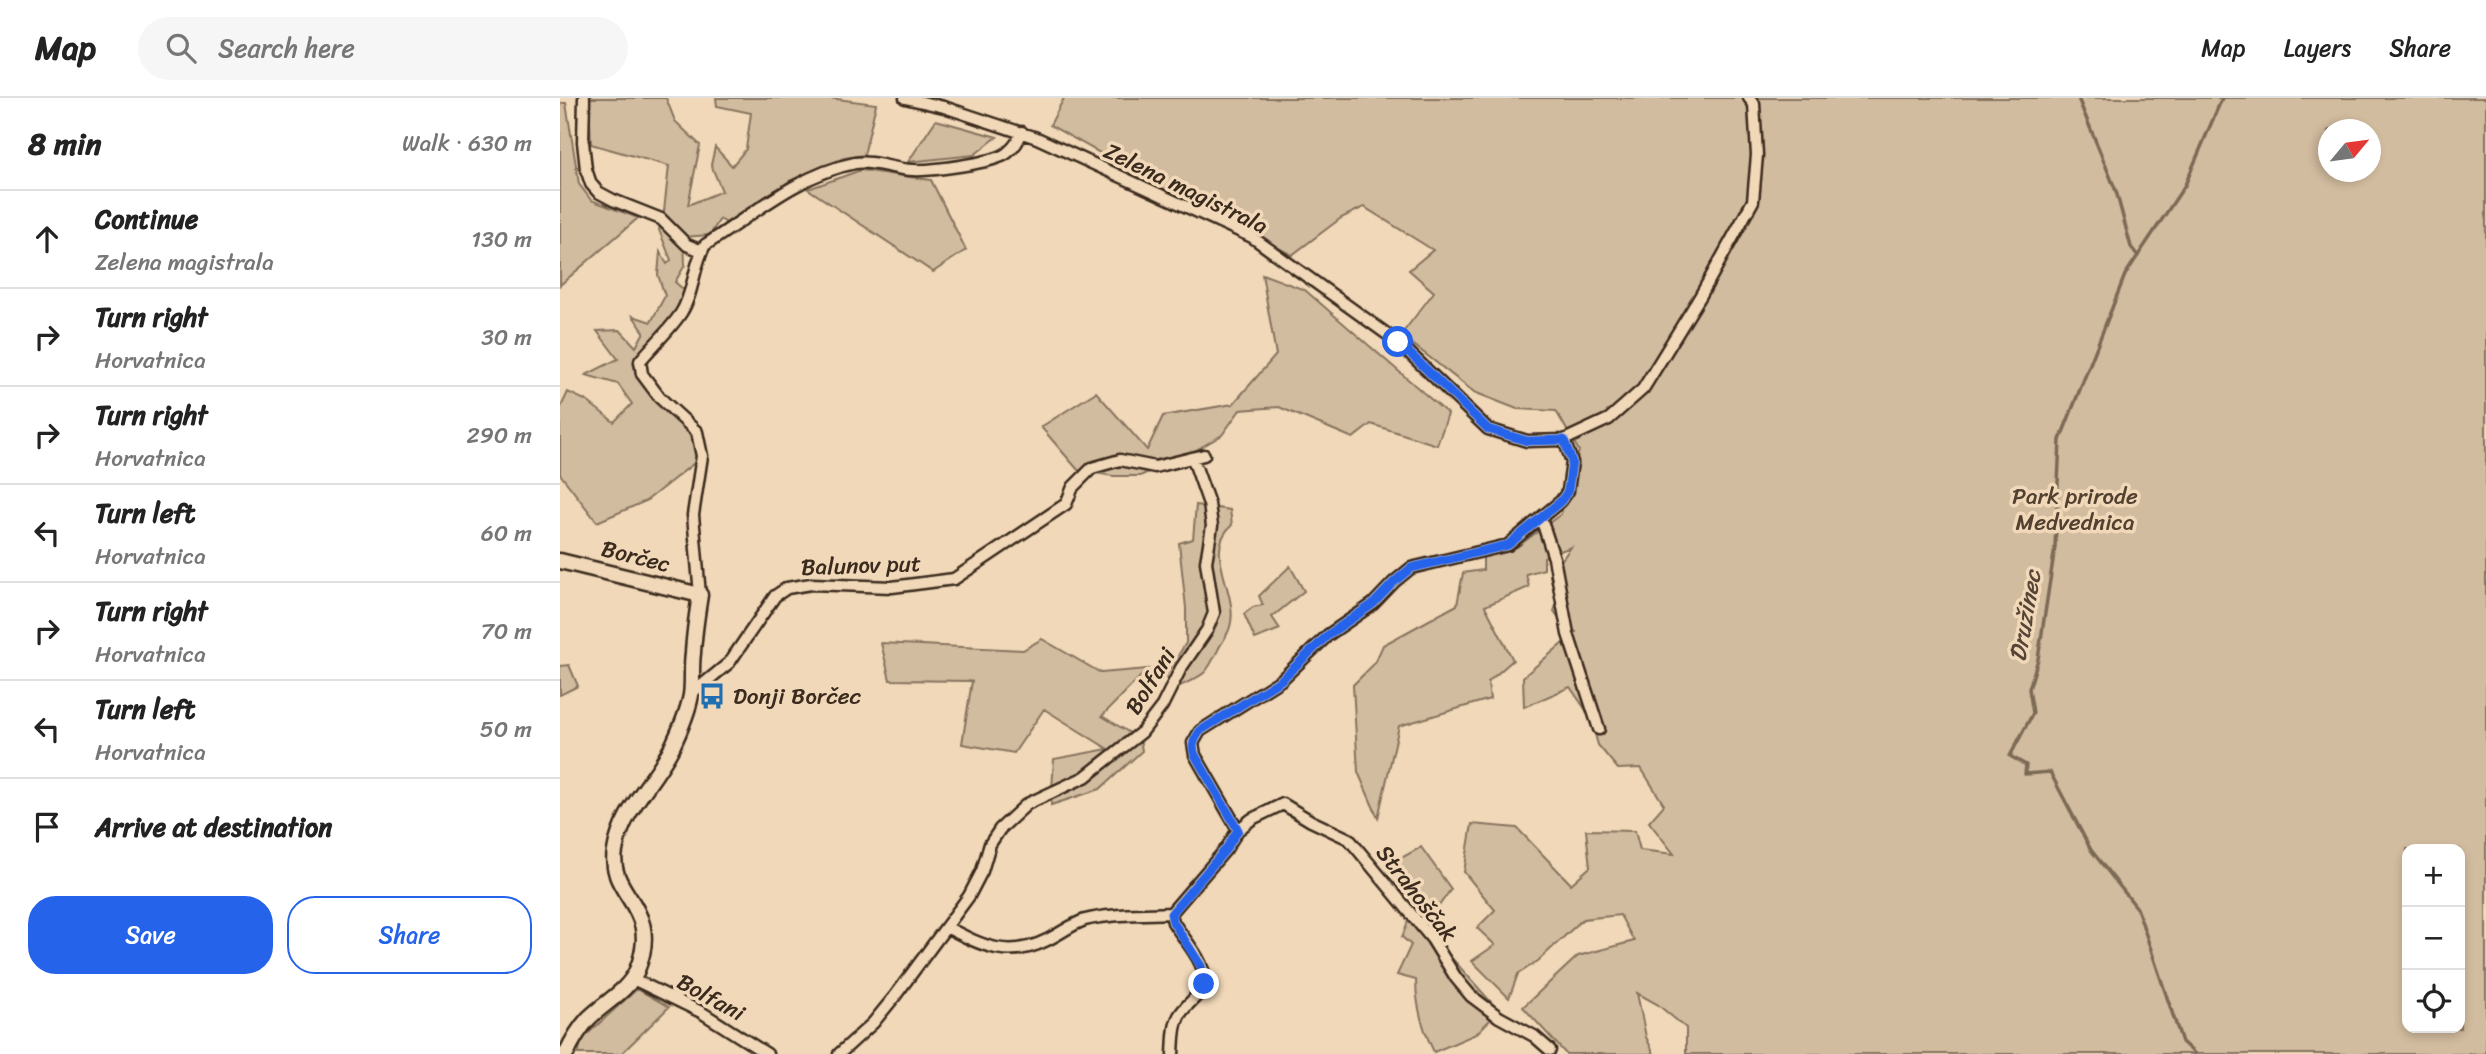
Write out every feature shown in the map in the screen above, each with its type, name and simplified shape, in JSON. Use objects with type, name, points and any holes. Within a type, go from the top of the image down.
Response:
[{"type":"street","points":[[584,98],[583,142],[586,169],[591,184],[598,192],[613,200],[661,219],[688,245],[702,251]]},
{"type":"street","name":"Zelena magistrala","points":[[905,98],[944,107],[1022,132],[1252,237],[1398,342],[1488,429],[1527,441],[1564,440],[1609,419],[1643,389],[1702,295],[1753,201],[1757,155],[1754,104],[1749,98]]},
{"type":"street","points":[[566,1054],[589,1018],[633,979],[645,938],[644,925],[615,873],[617,841],[632,805],[672,747],[687,712],[691,694],[692,655],[700,595],[693,515],[702,456],[697,432],[660,398],[642,374],[640,361],[681,313],[691,290],[698,257],[705,245],[808,178],[855,163],[913,170],[964,165],[1005,155],[1017,144],[1022,132]]},
{"type":"street","points":[[946,927],[983,945],[1000,950],[1016,950],[1039,944],[1087,920],[1171,914],[1226,849],[1238,830],[1195,755],[1193,743],[1200,731],[1281,680],[1328,635],[1373,604],[1411,568],[1508,545],[1561,501],[1568,491],[1572,462],[1564,440]]},
{"type":"street","name":"Balunov put","points":[[691,694],[729,663],[775,596],[787,588],[811,584],[892,587],[954,579],[1066,504],[1073,487],[1092,468],[1120,460],[1155,467],[1198,457]]},
{"type":"street","name":"Bolfani","points":[[839,1054],[873,1023],[946,927],[976,884],[990,844],[1000,829],[1027,804],[1085,777],[1142,732],[1162,706],[1181,668],[1207,630],[1214,613],[1206,562],[1212,526],[1198,457]]},
{"type":"street","points":[[1541,518],[1554,558],[1568,634],[1599,729]]},
{"type":"street","name":"Borčec","points":[[560,561],[700,595]]},
{"type":"street","name":"Strahoščak","points":[[1238,830],[1252,819],[1283,804],[1349,839],[1432,939],[1456,978],[1471,996],[1499,1017],[1534,1036],[1550,1050]]},
{"type":"street","points":[[1171,914],[1173,922],[1201,966],[1205,980],[1203,987],[1180,1014],[1174,1035],[1173,1054]]},
{"type":"street","name":"Bolfani","points":[[633,979],[701,1012],[767,1054]]},
{"type":"green space","points":[[589,98],[666,98],[675,121],[700,145],[688,205],[722,191],[711,165],[715,147],[732,166],[746,149],[751,113],[717,106],[716,98],[829,98],[876,104],[864,155],[844,158],[789,181],[762,203],[728,224],[720,219],[710,235],[684,237],[685,265],[675,282],[684,290],[676,312],[633,364],[671,414],[692,435],[698,460],[646,501],[597,522],[560,474],[560,409],[568,392],[587,401],[614,422],[632,404],[618,384],[586,375],[618,359],[597,331],[620,330],[636,347],[644,332],[633,316],[651,322],[665,296],[658,275],[660,252],[667,264],[671,260],[659,230],[669,166],[591,144]]},
{"type":"green space","name":"Park prirode Medvednica","points":[[1064,98],[2486,98],[2486,1054],[1686,1054],[1686,1028],[1657,1004],[1637,993],[1646,1037],[1654,1054],[1566,1054],[1523,1007],[1578,956],[1634,941],[1620,915],[1583,919],[1538,961],[1518,974],[1509,998],[1472,961],[1495,945],[1477,928],[1495,910],[1464,872],[1472,824],[1517,828],[1571,884],[1590,867],[1586,830],[1635,831],[1640,850],[1674,854],[1649,822],[1664,805],[1641,768],[1618,769],[1598,745],[1590,716],[1570,687],[1524,707],[1523,677],[1576,632],[1562,622],[1554,611],[1559,598],[1550,576],[1571,547],[1544,557],[1544,569],[1526,574],[1529,587],[1485,606],[1513,660],[1488,682],[1490,699],[1399,726],[1378,818],[1358,772],[1353,685],[1375,663],[1383,645],[1457,605],[1463,573],[1483,570],[1483,555],[1517,547],[1561,514],[1579,451],[1556,411],[1517,409],[1474,392],[1401,335],[1434,292],[1409,270],[1433,250],[1364,207],[1341,218],[1292,255],[1179,197],[1050,125]]},
{"type":"green space","points":[[560,103],[566,103],[579,184],[591,200],[638,218],[560,285]]},
{"type":"green space","points":[[936,120],[997,137],[974,155],[908,162]]},
{"type":"green space","points":[[861,170],[931,180],[966,250],[933,272],[808,189]]},
{"type":"green space","points":[[1262,274],[1305,290],[1448,414],[1437,445],[1371,424],[1353,438],[1279,407],[1240,410],[1222,435],[1191,453],[1140,476],[1113,476],[1078,470],[1041,427],[1096,392],[1147,450],[1163,416],[1233,404],[1276,355]]},
{"type":"green space","points":[[1196,505],[1230,510],[1232,525],[1223,536],[1220,560],[1232,614],[1228,632],[1209,668],[1180,686],[1165,676],[1186,643],[1186,608],[1179,543],[1193,539]]},
{"type":"green space","points":[[1290,566],[1304,591],[1272,617],[1280,629],[1255,639],[1244,614],[1253,607],[1263,605],[1259,596]]},
{"type":"green space","points":[[1042,639],[1101,673],[1148,669],[1102,716],[1140,739],[1142,751],[1100,789],[1051,805],[1054,759],[1108,749],[1044,709],[1014,753],[962,744],[972,681],[890,680],[881,643],[1023,650]]},
{"type":"green space","points":[[569,665],[578,686],[560,695],[560,666]]},
{"type":"green space","points":[[1421,847],[1451,889],[1424,927],[1499,1011],[1476,1034],[1434,1052],[1421,1017],[1416,980],[1397,975],[1411,945],[1402,937],[1417,899],[1392,863]]},
{"type":"green space","points":[[637,989],[669,1007],[621,1054],[578,1054],[582,1039]]},
{"type":"waterway","points":[[2078,98],[2116,191],[2131,247],[2138,256]]},
{"type":"waterway","name":"Družinec","points":[[2195,1054],[2182,1042],[2137,908],[2091,850],[2050,772],[2025,774],[2026,765],[2010,756],[2033,713],[2029,689],[2038,659],[2055,547],[2060,440],[2125,275],[2185,185],[2222,98]]},
{"type":"place","name":"Donji Borčec","points":[[712,696]]},
{"type":"route","points":[[1204,984],[1201,966],[1173,922],[1171,914],[1226,849],[1238,830],[1195,755],[1192,747],[1194,739],[1200,731],[1281,680],[1328,635],[1373,604],[1411,568],[1508,545],[1561,501],[1571,482],[1572,462],[1564,440],[1527,441],[1488,429],[1398,342]]}]
